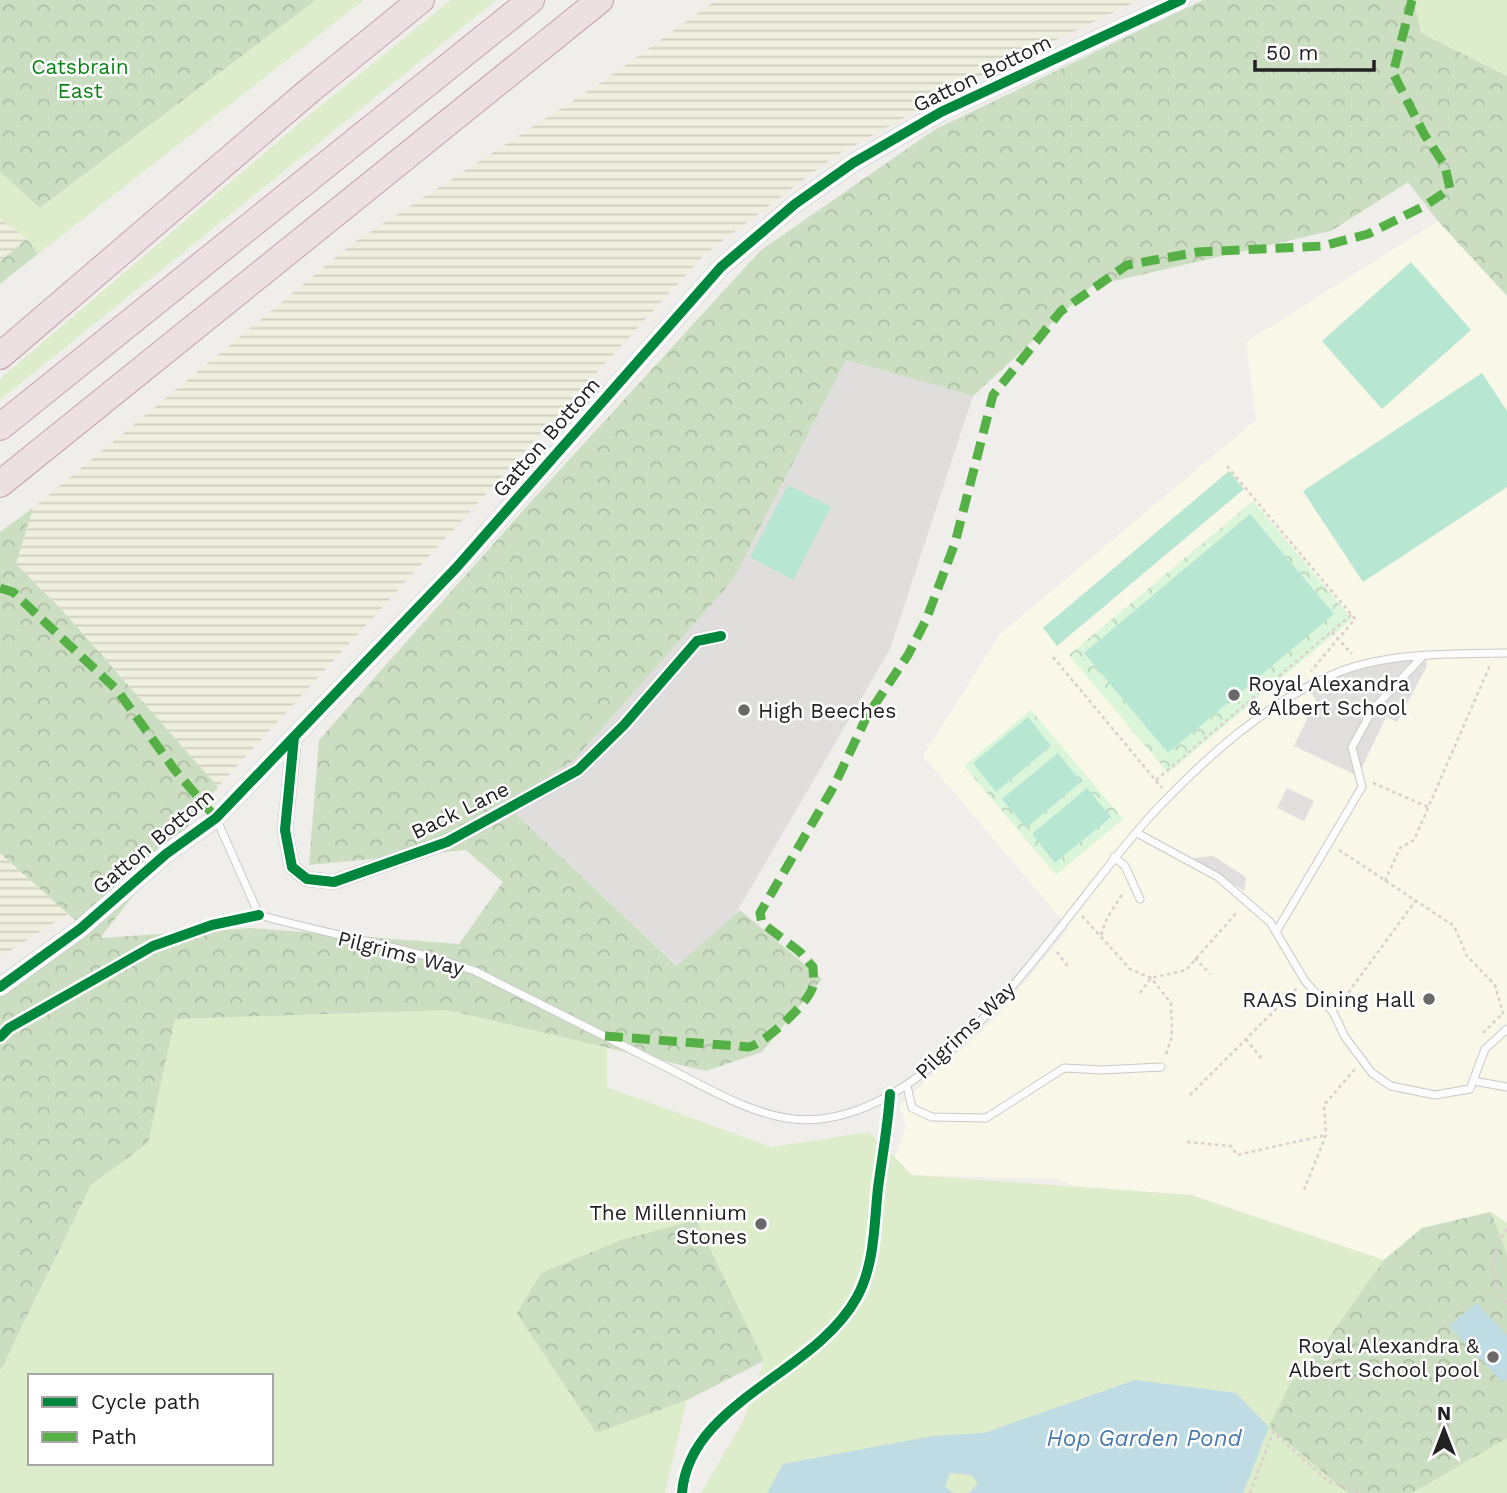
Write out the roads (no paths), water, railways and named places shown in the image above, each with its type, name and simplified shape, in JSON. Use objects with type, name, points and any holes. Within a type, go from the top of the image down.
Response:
[{"type":"highway","points":[[0,354],[28,334],[309,91],[421,0]]},
{"type":"highway","points":[[0,427],[531,0]]},
{"type":"highway","points":[[0,484],[600,0]]},
{"type":"street","name":"Gatton Bottom","points":[[0,986],[80,929],[166,854],[216,818],[456,569],[721,267],[795,204],[853,163],[941,112],[1181,0]]},
{"type":"street","name":"Back Lane","points":[[294,737],[285,830],[292,867],[307,879],[334,882],[447,842],[578,769],[624,725],[697,641],[721,636]]},
{"type":"lane","name":"Pilgrims Way","points":[[216,818],[260,915],[335,936],[433,956],[475,971],[742,1103],[789,1118],[827,1120],[907,1086],[962,1039],[1016,982],[1114,857],[1169,796],[1264,713],[1306,688],[1362,664],[1423,657],[1507,653]]},
{"type":"lane","points":[[1276,932],[1362,787],[1352,747],[1373,709],[1423,657]]},
{"type":"lane","points":[[1137,833],[1218,877],[1247,902],[1276,932],[1305,981],[1333,1012],[1362,1061],[1372,1073],[1391,1086],[1435,1095],[1470,1089],[1476,1067],[1485,1049],[1507,1026]]},
{"type":"lane","points":[[1114,857],[1125,866],[1140,899]]},
{"type":"lane","points":[[907,1086],[912,1108],[932,1117],[986,1118],[1064,1068],[1101,1070],[1161,1067]]},
{"type":"lane","points":[[1474,1082],[1506,1089]]},
{"type":"lane","points":[[682,1493],[684,1470],[697,1445],[716,1423],[815,1348],[836,1327],[858,1296],[870,1260],[890,1094]]},
{"type":"water","name":"Royal Alexandra & Albert School pool","points":[[1476,1303],[1507,1335],[1507,1379],[1503,1382],[1449,1326]]},
{"type":"water","name":"Hop Garden Pond","points":[[1135,1380],[1236,1393],[1269,1427],[1243,1493],[969,1493],[978,1483],[971,1475],[950,1473],[945,1487],[954,1493],[767,1493],[783,1464],[933,1436],[984,1433]]},
{"type":"place","name":"Royal Alexandra & Albert School","points":[[1234,695]]},
{"type":"place","name":"High Beeches","points":[[744,710]]},
{"type":"place","name":"RAAS Dining Hall","points":[[1429,999]]},
{"type":"place","name":"The Millennium Stones","points":[[761,1224]]},
{"type":"place","name":"Royal Alexandra & Albert School pool","points":[[1493,1357]]},
{"type":"park label","name":"Catsbrain East","points":[[80,78]]}]
